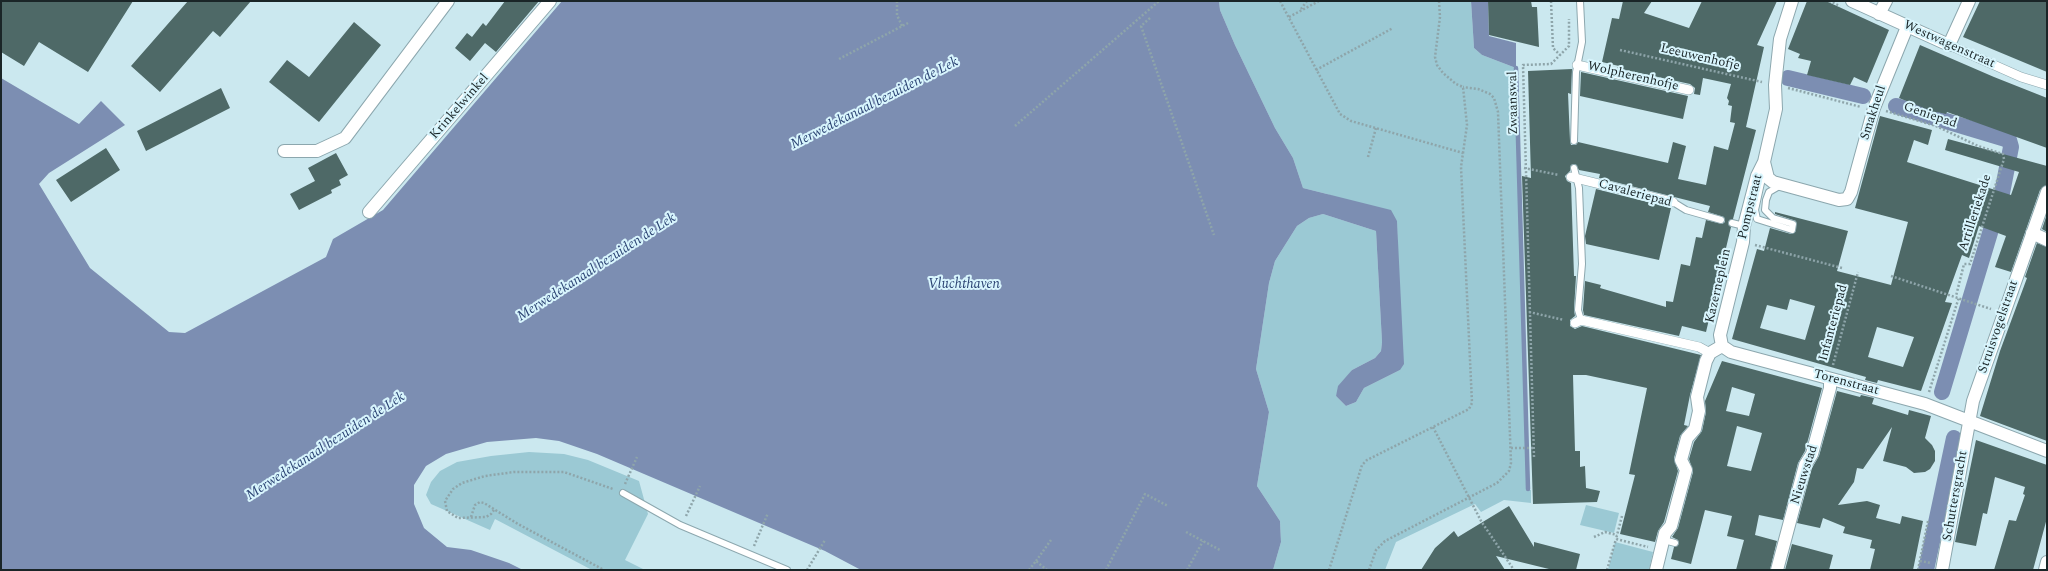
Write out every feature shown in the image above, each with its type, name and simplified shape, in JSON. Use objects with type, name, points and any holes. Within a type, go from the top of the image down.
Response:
[{"type":"street","points":[[284,152],[317,152],[344,138],[448,1]]},
{"type":"street","name":"Krinkelwinkel","points":[[369,212],[550,1]]},
{"type":"street","name":"Pompstraat","points":[[1722,346],[1720,335],[1742,242],[1744,226],[1757,176],[1764,162],[1776,109],[1775,85],[1780,39],[1792,1]]},
{"type":"street","name":"Westwagenstraat","points":[[1852,1],[2021,77],[2047,85]]},
{"type":"street","points":[[1879,14],[1886,1]]},
{"type":"street","points":[[1949,45],[1969,1]]},
{"type":"street","name":"Smakheul","points":[[1782,185],[1839,200],[1847,199],[1851,192],[1874,110],[1907,27]]},
{"type":"street","name":"Wolpherenhofje","points":[[1576,65],[1689,90]]},
{"type":"street","points":[[1764,162],[1770,180],[1782,185]]},
{"type":"street","name":"Cavaleriepad","points":[[1574,178],[1673,202]]},
{"type":"street","name":"Struisvogelstraat","points":[[1969,422],[1973,401],[2047,192]]},
{"type":"street","points":[[2032,233],[2047,240]]},
{"type":"street","points":[[1578,322],[1699,347],[1710,353]]},
{"type":"street","points":[[1656,570],[1669,542],[1665,534],[1671,526],[1686,470],[1681,460],[1687,438],[1695,429],[1699,411],[1697,397],[1706,361],[1710,353],[1722,346]]},
{"type":"street","name":"Torenstraat","points":[[1722,346],[1731,352],[1924,404],[2047,451]]},
{"type":"street","name":"Nieuwstad","points":[[1777,570],[1805,465],[1812,454],[1830,388],[1830,379]]},
{"type":"street","name":"Schuttersgracht","points":[[1942,570],[1969,422]]},
{"type":"street","points":[[2045,570],[2047,562]]},
{"type":"lane","points":[[1574,141],[1576,65],[1582,42],[1580,1]]},
{"type":"lane","name":"Pompstraat","points":[[1764,162],[1763,179],[1755,210],[1758,219],[1792,230],[1793,224],[1773,218],[1765,210],[1769,192],[1782,185]]},
{"type":"lane","points":[[1574,168],[1574,178],[1579,188],[1582,264],[1578,322]]},
{"type":"lane","name":"Cavaleriepad","points":[[1673,202],[1686,210],[1721,220]]},
{"type":"lane","points":[[1732,223],[1744,226]]},
{"type":"lane","points":[[623,493],[680,525],[787,570]]},
{"type":"path","points":[[897,1],[897,15],[902,26]]},
{"type":"path","points":[[1015,126],[1159,1]]},
{"type":"path","points":[[1280,1],[1340,114],[1351,121],[1463,153]]},
{"type":"path","points":[[1301,10],[1307,1]]},
{"type":"path","points":[[1289,18],[1319,1]]},
{"type":"path","points":[[1369,570],[1376,550],[1385,541],[1497,483],[1509,471],[1511,448],[1498,112],[1494,98],[1490,94],[1478,89],[1463,87],[1456,84],[1443,73],[1437,65],[1435,57],[1440,17],[1439,1]]},
{"type":"path","points":[[1551,1],[1553,48],[1560,55],[1569,46],[1569,16]]},
{"type":"path","points":[[1144,14],[1148,19],[1140,26],[1214,234]]},
{"type":"path","points":[[839,58],[908,23]]},
{"type":"path","points":[[1316,70],[1393,28]]},
{"type":"path","name":"Leeuwenhofje","points":[[1620,50],[1775,85],[1874,110]]},
{"type":"path","name":"Zwaanswal","points":[[1534,457],[1524,168],[1523,65],[1551,64],[1560,55]]},
{"type":"path","points":[[1329,570],[1362,465],[1367,460],[1469,408],[1472,403],[1461,167],[1467,125],[1463,87]]},
{"type":"path","name":"Geniepad","points":[[1874,110],[1936,126],[1978,146]]},
{"type":"path","points":[[1368,157],[1376,128]]},
{"type":"path","name":"Artilleriekade","points":[[1924,404],[1957,297],[1964,264],[1970,264],[2004,159],[2003,154],[1978,146]]},
{"type":"path","points":[[1524,168],[1559,175]]},
{"type":"path","name":"Kazerneplein","points":[[1742,242],[1842,268]]},
{"type":"path","name":"Infanteriepad","points":[[1830,379],[1858,272]]},
{"type":"path","points":[[1891,276],[1980,304]]},
{"type":"path","points":[[1529,312],[1558,319]]},
{"type":"path","points":[[1433,427],[1481,521],[1514,570]]},
{"type":"path","points":[[1511,448],[1534,448]]},
{"type":"path","points":[[627,478],[637,457]]},
{"type":"path","points":[[494,510],[489,516],[458,518],[450,515],[444,506],[447,496],[462,483],[492,475],[535,471],[564,472],[623,493]]},
{"type":"path","points":[[689,510],[700,486]]},
{"type":"path","points":[[1106,570],[1145,494],[1168,506]]},
{"type":"path","points":[[471,517],[471,512],[477,503],[484,503],[494,510],[604,570]]},
{"type":"path","points":[[757,540],[768,513]]},
{"type":"path","points":[[1608,570],[1622,516]]},
{"type":"path","name":"Schuttersgracht","points":[[1918,570],[1928,521]]},
{"type":"path","points":[[1186,532],[1220,550]]},
{"type":"path","points":[[1594,537],[1605,532],[1617,535]]},
{"type":"path","points":[[1616,539],[1654,549]]},
{"type":"path","points":[[807,570],[825,540]]},
{"type":"path","points":[[1029,570],[1051,540]]},
{"type":"path","points":[[1187,570],[1203,541]]},
{"type":"path","points":[[1036,561],[1047,570]]},
{"type":"shaded area","points":[[1219,1],[1471,1],[1474,48],[1482,55],[1516,68],[1516,115],[1527,490],[1531,490],[1531,503],[1504,500],[1481,512],[1475,504],[1396,542],[1385,570],[1273,570],[1281,542],[1280,521],[1257,486],[1269,412],[1256,369],[1269,283],[1275,261],[1297,226],[1309,218],[1323,214],[1376,231],[1382,342],[1381,351],[1375,358],[1352,370],[1336,396],[1346,406],[1356,402],[1364,388],[1400,370],[1397,221],[1327,194],[1303,188],[1293,158],[1275,128],[1235,45],[1220,10]]},
{"type":"shaded area","points":[[529,452],[564,454],[588,460],[639,481],[648,514],[625,560],[645,570],[592,570],[495,519],[490,530],[431,504],[426,495],[431,482],[440,471],[457,462],[491,456]]},
{"type":"shaded area","points":[[1586,505],[1619,513],[1614,533],[1580,525]]},
{"type":"shaded area","points":[[1615,542],[1653,552],[1649,570],[1608,570]]},
{"type":"water","name":"Vluchthaven","points":[[562,1],[1219,1],[1220,10],[1235,45],[1275,128],[1293,158],[1303,188],[1391,210],[1397,221],[1404,364],[1400,370],[1364,388],[1356,402],[1346,406],[1336,396],[1338,386],[1352,370],[1375,358],[1381,351],[1382,342],[1376,231],[1323,214],[1309,218],[1297,226],[1275,261],[1269,283],[1256,369],[1269,412],[1257,486],[1280,521],[1281,542],[1273,570],[861,570],[825,551],[597,454],[559,441],[536,438],[487,442],[446,454],[426,466],[414,485],[414,504],[424,528],[447,547],[471,550],[509,563],[523,570],[1,570],[1,78],[79,124],[101,101],[125,125],[49,173],[39,184],[90,268],[169,332],[185,333],[326,257],[333,239],[383,210]]},
{"type":"water","points":[[1471,1],[1488,1],[1489,36],[1516,43],[1516,68],[1482,55],[1474,48]]},
{"type":"building","points":[[1,1],[133,1],[88,72],[39,42],[24,66],[1,52]]},
{"type":"building","points":[[188,1],[251,1],[220,37],[213,31],[160,92],[131,66]]},
{"type":"building","points":[[505,1],[539,1],[496,52],[485,43],[470,61],[455,48],[467,33],[472,37],[483,23],[486,26]]},
{"type":"building","points":[[1488,1],[1531,1],[1532,7],[1537,7],[1539,47],[1489,35]]},
{"type":"building","points":[[1623,1],[1652,1],[1644,13],[1689,28],[1702,1],[1777,1],[1757,45],[1764,47],[1746,127],[1756,130],[1733,219],[1728,222],[1731,227],[1706,332],[1682,326],[1679,336],[1584,315],[1585,281],[1601,285],[1600,288],[1666,307],[1666,301],[1673,302],[1681,264],[1690,266],[1696,237],[1702,238],[1706,220],[1722,224],[1725,222],[1724,217],[1708,212],[1710,206],[1599,178],[1600,174],[1579,170],[1575,164],[1571,165],[1570,171],[1565,176],[1567,181],[1571,183],[1574,276],[1576,276],[1575,316],[1570,320],[1570,326],[1575,329],[1582,326],[1701,355],[1690,395],[1684,425],[1688,426],[1680,436],[1674,458],[1678,471],[1664,522],[1658,531],[1655,542],[1620,534],[1635,475],[1629,474],[1647,388],[1586,375],[1573,375],[1575,451],[1580,451],[1580,467],[1585,466],[1586,488],[1600,491],[1597,502],[1533,504],[1522,176],[1531,178],[1528,71],[1572,69],[1571,94],[1568,93],[1571,145],[1576,145],[1578,142],[1668,163],[1673,142],[1686,146],[1678,179],[1706,185],[1714,146],[1728,150],[1735,123],[1730,122],[1732,106],[1728,105],[1729,101],[1727,98],[1731,84],[1703,78],[1700,95],[1694,94],[1695,88],[1690,84],[1617,68],[1619,66],[1602,62],[1612,18],[1619,19]]},
{"type":"building","points":[[1807,1],[1826,1],[1889,30],[1867,83],[1854,77],[1850,85],[1807,75],[1811,61],[1798,58],[1800,54],[1788,49]]},
{"type":"building","points":[[1980,1],[2047,1],[2047,72],[1963,37]]},
{"type":"building","points":[[354,22],[381,45],[319,122],[269,82],[287,60],[309,77]]},
{"type":"building","points":[[1920,45],[2047,98],[2047,148],[1947,112],[1946,114],[1936,113],[1899,98]]},
{"type":"building","points":[[1581,72],[1688,96],[1683,119],[1580,96]]},
{"type":"building","points":[[221,88],[230,108],[146,151],[137,131]]},
{"type":"building","points":[[1880,116],[1932,130],[1928,145],[1914,140],[1907,162],[2011,195],[2019,172],[1945,150],[1948,139],[2047,166],[2047,185],[2040,190],[2011,272],[1995,267],[2006,236],[1979,226],[1969,258],[1962,255],[1945,302],[1952,303],[1921,391],[1878,380],[1877,383],[1865,380],[1866,377],[1732,339],[1757,249],[1764,251],[1770,228],[1791,234],[1796,231],[1796,221],[1775,214],[1775,212],[1848,231],[1837,271],[1891,285],[1908,222],[1855,208]],"holes":[[[1790,299],[1815,306],[1805,340],[1760,328],[1767,305],[1787,310]],[[1877,327],[1914,337],[1903,367],[1868,357]]]},
{"type":"building","points":[[106,148],[120,170],[71,202],[56,180]]},
{"type":"building","points":[[336,153],[348,175],[339,180],[341,185],[331,190],[332,193],[299,210],[290,194],[315,181],[308,168]]},
{"type":"building","points":[[1596,189],[1671,208],[1659,260],[1586,244],[1585,236]]},
{"type":"building","points":[[2047,214],[2047,232],[2042,229]]},
{"type":"building","points":[[2037,243],[2047,247],[2047,441],[1980,416],[2000,351],[2027,278],[2025,277]]},
{"type":"building","points":[[1722,361],[1822,388],[1805,451],[1798,463],[1783,520],[1759,515],[1755,535],[1777,541],[1770,570],[1736,570],[1744,540],[1727,536],[1732,516],[1705,510],[1691,564],[1671,559],[1674,547],[1679,544],[1678,540],[1672,537],[1678,528],[1693,472],[1689,459],[1694,442],[1702,431],[1706,412],[1705,401]],"holes":[[[1732,387],[1755,394],[1749,416],[1726,411]],[[1737,426],[1762,433],[1751,471],[1727,466]]]},
{"type":"building","points":[[1837,391],[1860,397],[1861,395],[1874,398],[1872,404],[1908,415],[1909,410],[1931,416],[1925,438],[1932,445],[1935,451],[1935,461],[1930,469],[1925,472],[1914,473],[1906,467],[1883,461],[1892,427],[1863,469],[1857,468],[1854,482],[1838,505],[1867,501],[1880,505],[1876,518],[1900,524],[1902,516],[1923,521],[1913,570],[1870,570],[1875,549],[1870,548],[1872,540],[1843,533],[1845,527],[1823,518],[1820,528],[1797,523],[1812,468],[1819,456]]},
{"type":"building","points":[[1976,440],[2047,465],[2047,518],[2033,570],[1994,570],[2009,520],[2016,521],[2025,495],[2023,494],[2025,487],[1995,477],[1987,514],[1983,513],[1976,546],[1955,542]]},
{"type":"building","points":[[1509,506],[1534,547],[1534,542],[1580,554],[1576,570],[1553,570],[1496,556],[1505,570],[1421,570],[1435,548],[1454,531],[1458,537]]},
{"type":"building","points":[[1792,544],[1833,555],[1829,570],[1785,570]]},
{"type":"waterway","points":[[1516,68],[1528,489]]},
{"type":"waterway","points":[[1788,78],[1863,96]]},
{"type":"waterway","points":[[1896,106],[2009,140],[2011,147],[2002,193],[1942,392]]},
{"type":"waterway","points":[[1926,570],[1954,438]]},
{"type":"water label","name":"Merwedekanaal bezuiden de Lek","points":[[875,104]]},
{"type":"water label","name":"Merwedekanaal bezuiden de Lek","points":[[597,268]]},
{"type":"water label","name":"Merwedekanaal bezuiden de Lek","points":[[326,447]]}]
